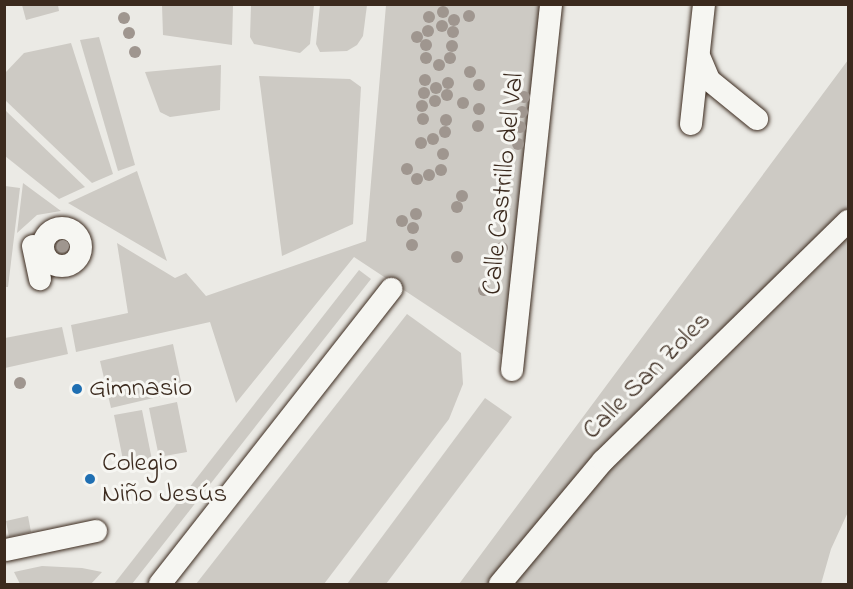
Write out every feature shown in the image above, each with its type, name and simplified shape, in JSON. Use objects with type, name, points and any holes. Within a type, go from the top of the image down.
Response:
[{"type":"street","name":"Calle Castrillo del Val","points":[[512,370],[551,4]]},
{"type":"street","points":[[691,124],[704,4]]},
{"type":"street","points":[[699,52],[709,80],[757,119]]},
{"type":"street","name":"Calle San Zoles","points":[[500,585],[603,461],[849,221]]},
{"type":"street","points":[[33,246],[40,279]]},
{"type":"street","points":[[160,585],[391,289]]},
{"type":"street","points":[[6,550],[96,531]]},
{"type":"shaded area","points":[[22,5],[58,5],[59,11],[26,20]]},
{"type":"shaded area","points":[[162,5],[233,5],[232,45],[163,35]]},
{"type":"shaded area","points":[[251,5],[314,5],[310,44],[300,53],[254,44],[250,37]]},
{"type":"shaded area","points":[[320,5],[367,5],[363,36],[357,45],[347,51],[320,52],[316,44]]},
{"type":"shaded area","points":[[386,5],[546,5],[505,357],[354,257],[236,403],[210,322],[76,352],[71,325],[128,313],[117,243],[175,278],[186,273],[206,296],[366,241]]},
{"type":"shaded area","points":[[99,37],[135,165],[118,171],[80,40]]},
{"type":"shaded area","points":[[71,43],[113,174],[92,183],[5,100],[5,73],[24,53]]},
{"type":"shaded area","points":[[848,60],[848,512],[831,549],[821,584],[459,584]]},
{"type":"shaded area","points":[[221,65],[220,110],[170,117],[160,112],[145,72]]},
{"type":"shaded area","points":[[259,76],[350,79],[361,87],[353,224],[282,256]]},
{"type":"shaded area","points":[[5,110],[85,187],[59,199],[5,156]]},
{"type":"shaded area","points":[[137,171],[167,261],[68,203]]},
{"type":"shaded area","points":[[23,183],[61,211],[37,215],[17,233]]},
{"type":"shaded area","points":[[5,186],[20,188],[8,287],[4,287]]},
{"type":"shaded area","points":[[62,233],[71,237],[75,246],[71,255],[62,259],[53,255],[49,246],[53,237]]},
{"type":"shaded area","points":[[359,270],[371,279],[132,584],[114,584]]},
{"type":"shaded area","points":[[407,314],[461,353],[463,384],[449,419],[324,584],[196,584]]},
{"type":"shaded area","points":[[62,327],[68,354],[5,368],[5,338]]},
{"type":"shaded area","points":[[173,344],[183,391],[111,408],[100,361]]},
{"type":"shaded area","points":[[485,398],[512,417],[386,584],[347,584]]},
{"type":"shaded area","points":[[177,402],[187,452],[159,457],[149,408]]},
{"type":"shaded area","points":[[142,410],[152,460],[124,465],[114,415]]},
{"type":"shaded area","points":[[28,516],[31,532],[9,537],[6,521]]},
{"type":"shaded area","points":[[42,566],[82,568],[102,572],[91,584],[20,584],[14,572]]},
{"type":"place","name":"Gimnasio","points":[[77,389]]},
{"type":"place","name":"Colegio Niño Jesús","points":[[90,479]]}]
